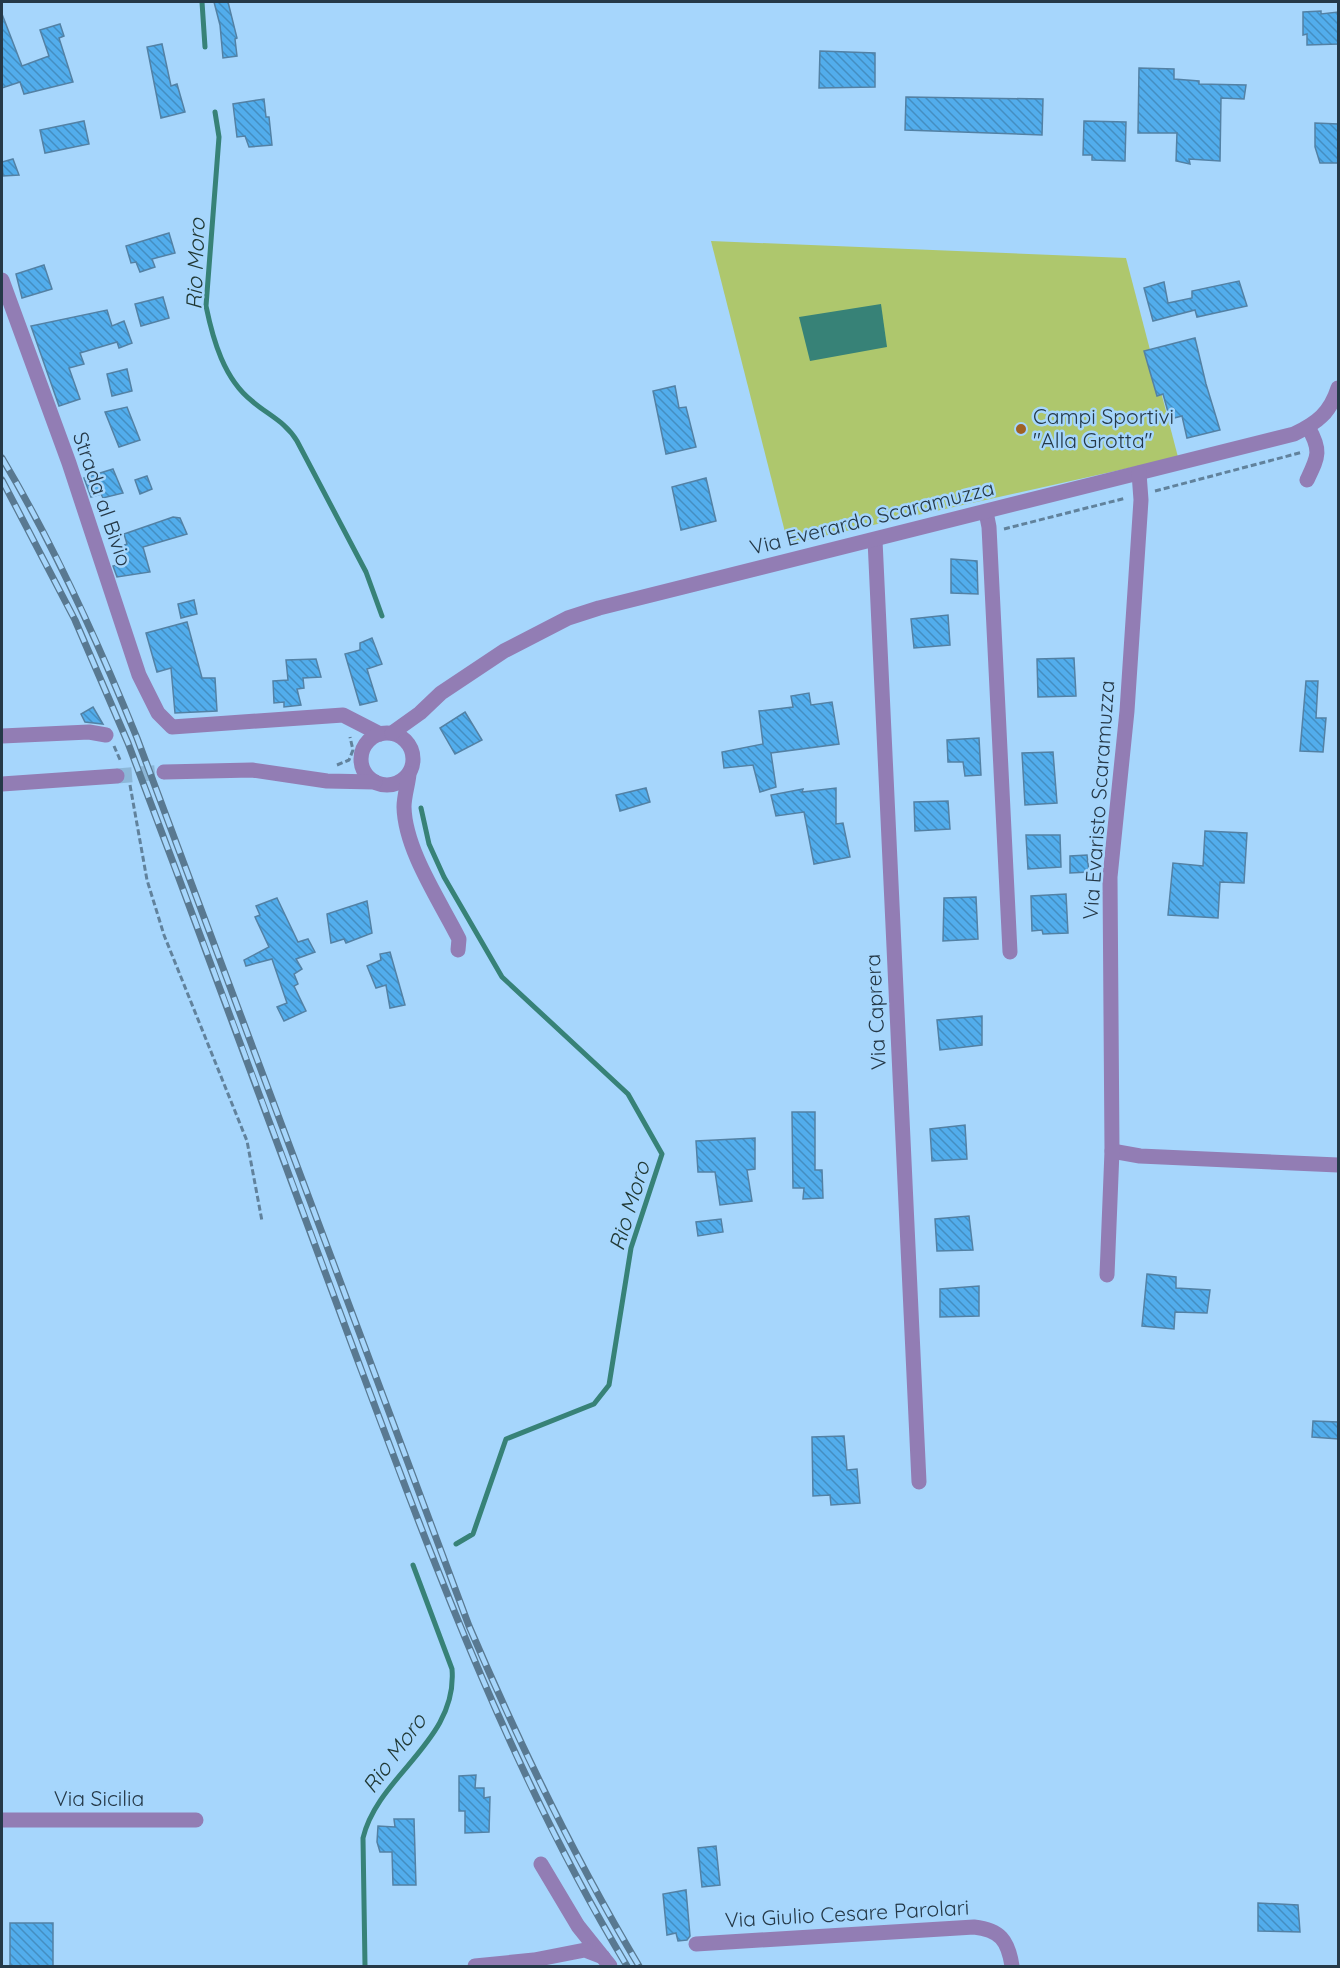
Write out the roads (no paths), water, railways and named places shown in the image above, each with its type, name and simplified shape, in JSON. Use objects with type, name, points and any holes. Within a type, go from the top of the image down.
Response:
[{"type":"street","name":"Strada al Bivio","points":[[2,280],[69,463],[139,675],[158,713],[172,727],[332,717]]},
{"type":"street","name":"Via Everardo Scaramuzza","points":[[420,713],[441,693],[504,651],[568,618],[661,590],[875,540],[1273,440],[1308,428],[1327,412],[1338,388]]},
{"type":"street","points":[[1307,480],[1318,456],[1317,442],[1308,428]]},
{"type":"street","name":"Via Evaristo Scaramuzza","points":[[1107,1275],[1112,1151],[1110,877],[1128,711],[1141,497],[1139,473]]},
{"type":"street","points":[[986,512],[989,527],[1010,951]]},
{"type":"street","name":"Via Caprera","points":[[875,540],[919,1482]]},
{"type":"street","points":[[340,781],[363,752],[386,734],[420,713]]},
{"type":"street","points":[[410,746],[420,713]]},
{"type":"street","points":[[332,717],[350,717],[386,734],[402,738],[410,746],[414,759],[409,774],[404,807],[409,832],[420,864],[459,939],[458,950]]},
{"type":"street","points":[[332,717],[354,731],[363,752],[365,773],[382,784],[404,807]]},
{"type":"street","points":[[2,736],[89,732],[106,735]]},
{"type":"street","points":[[164,772],[223,769],[259,771],[304,779],[382,784],[403,780],[409,774]]},
{"type":"street","points":[[2,784],[117,776]]},
{"type":"street","points":[[1112,1151],[1140,1156],[1338,1166]]},
{"type":"street","name":"Via Sicilia","points":[[2,1820],[196,1820]]},
{"type":"street","points":[[541,1864],[578,1926],[606,1962]]},
{"type":"street","name":"Via Giulio Cesare Parolari","points":[[696,1944],[974,1927],[992,1929],[999,1935],[1006,1943],[1012,1966]]},
{"type":"street","points":[[475,1966],[534,1960],[585,1950],[606,1962]]},
{"type":"waterway","name":"Rio Moro","points":[[202,2],[205,47]]},
{"type":"waterway","name":"Rio Moro","points":[[215,112],[219,137],[206,306],[216,345],[227,370],[242,392],[293,434],[366,572],[382,616]]},
{"type":"waterway","name":"Rio Moro","points":[[421,808],[429,844],[444,877],[502,977],[628,1094],[662,1154],[631,1248],[609,1385],[594,1404],[506,1439],[473,1534],[456,1544]]},
{"type":"waterway","name":"Rio Moro","points":[[365,1966],[363,1838],[371,1816],[384,1795],[430,1738],[443,1717],[451,1694],[452,1669],[413,1565]]},
{"type":"tunnel","points":[[117,776],[164,772]]},
{"type":"railway","points":[[2,458],[75,595],[137,738],[469,1626],[548,1799],[639,1966]]},
{"type":"railway","points":[[2,480],[75,620],[128,743],[385,1432],[477,1666],[547,1818],[585,1893],[627,1966]]},
{"type":"place","name":"Campi Sportivi \"Alla Grotta\"","points":[[1021,429]]}]
